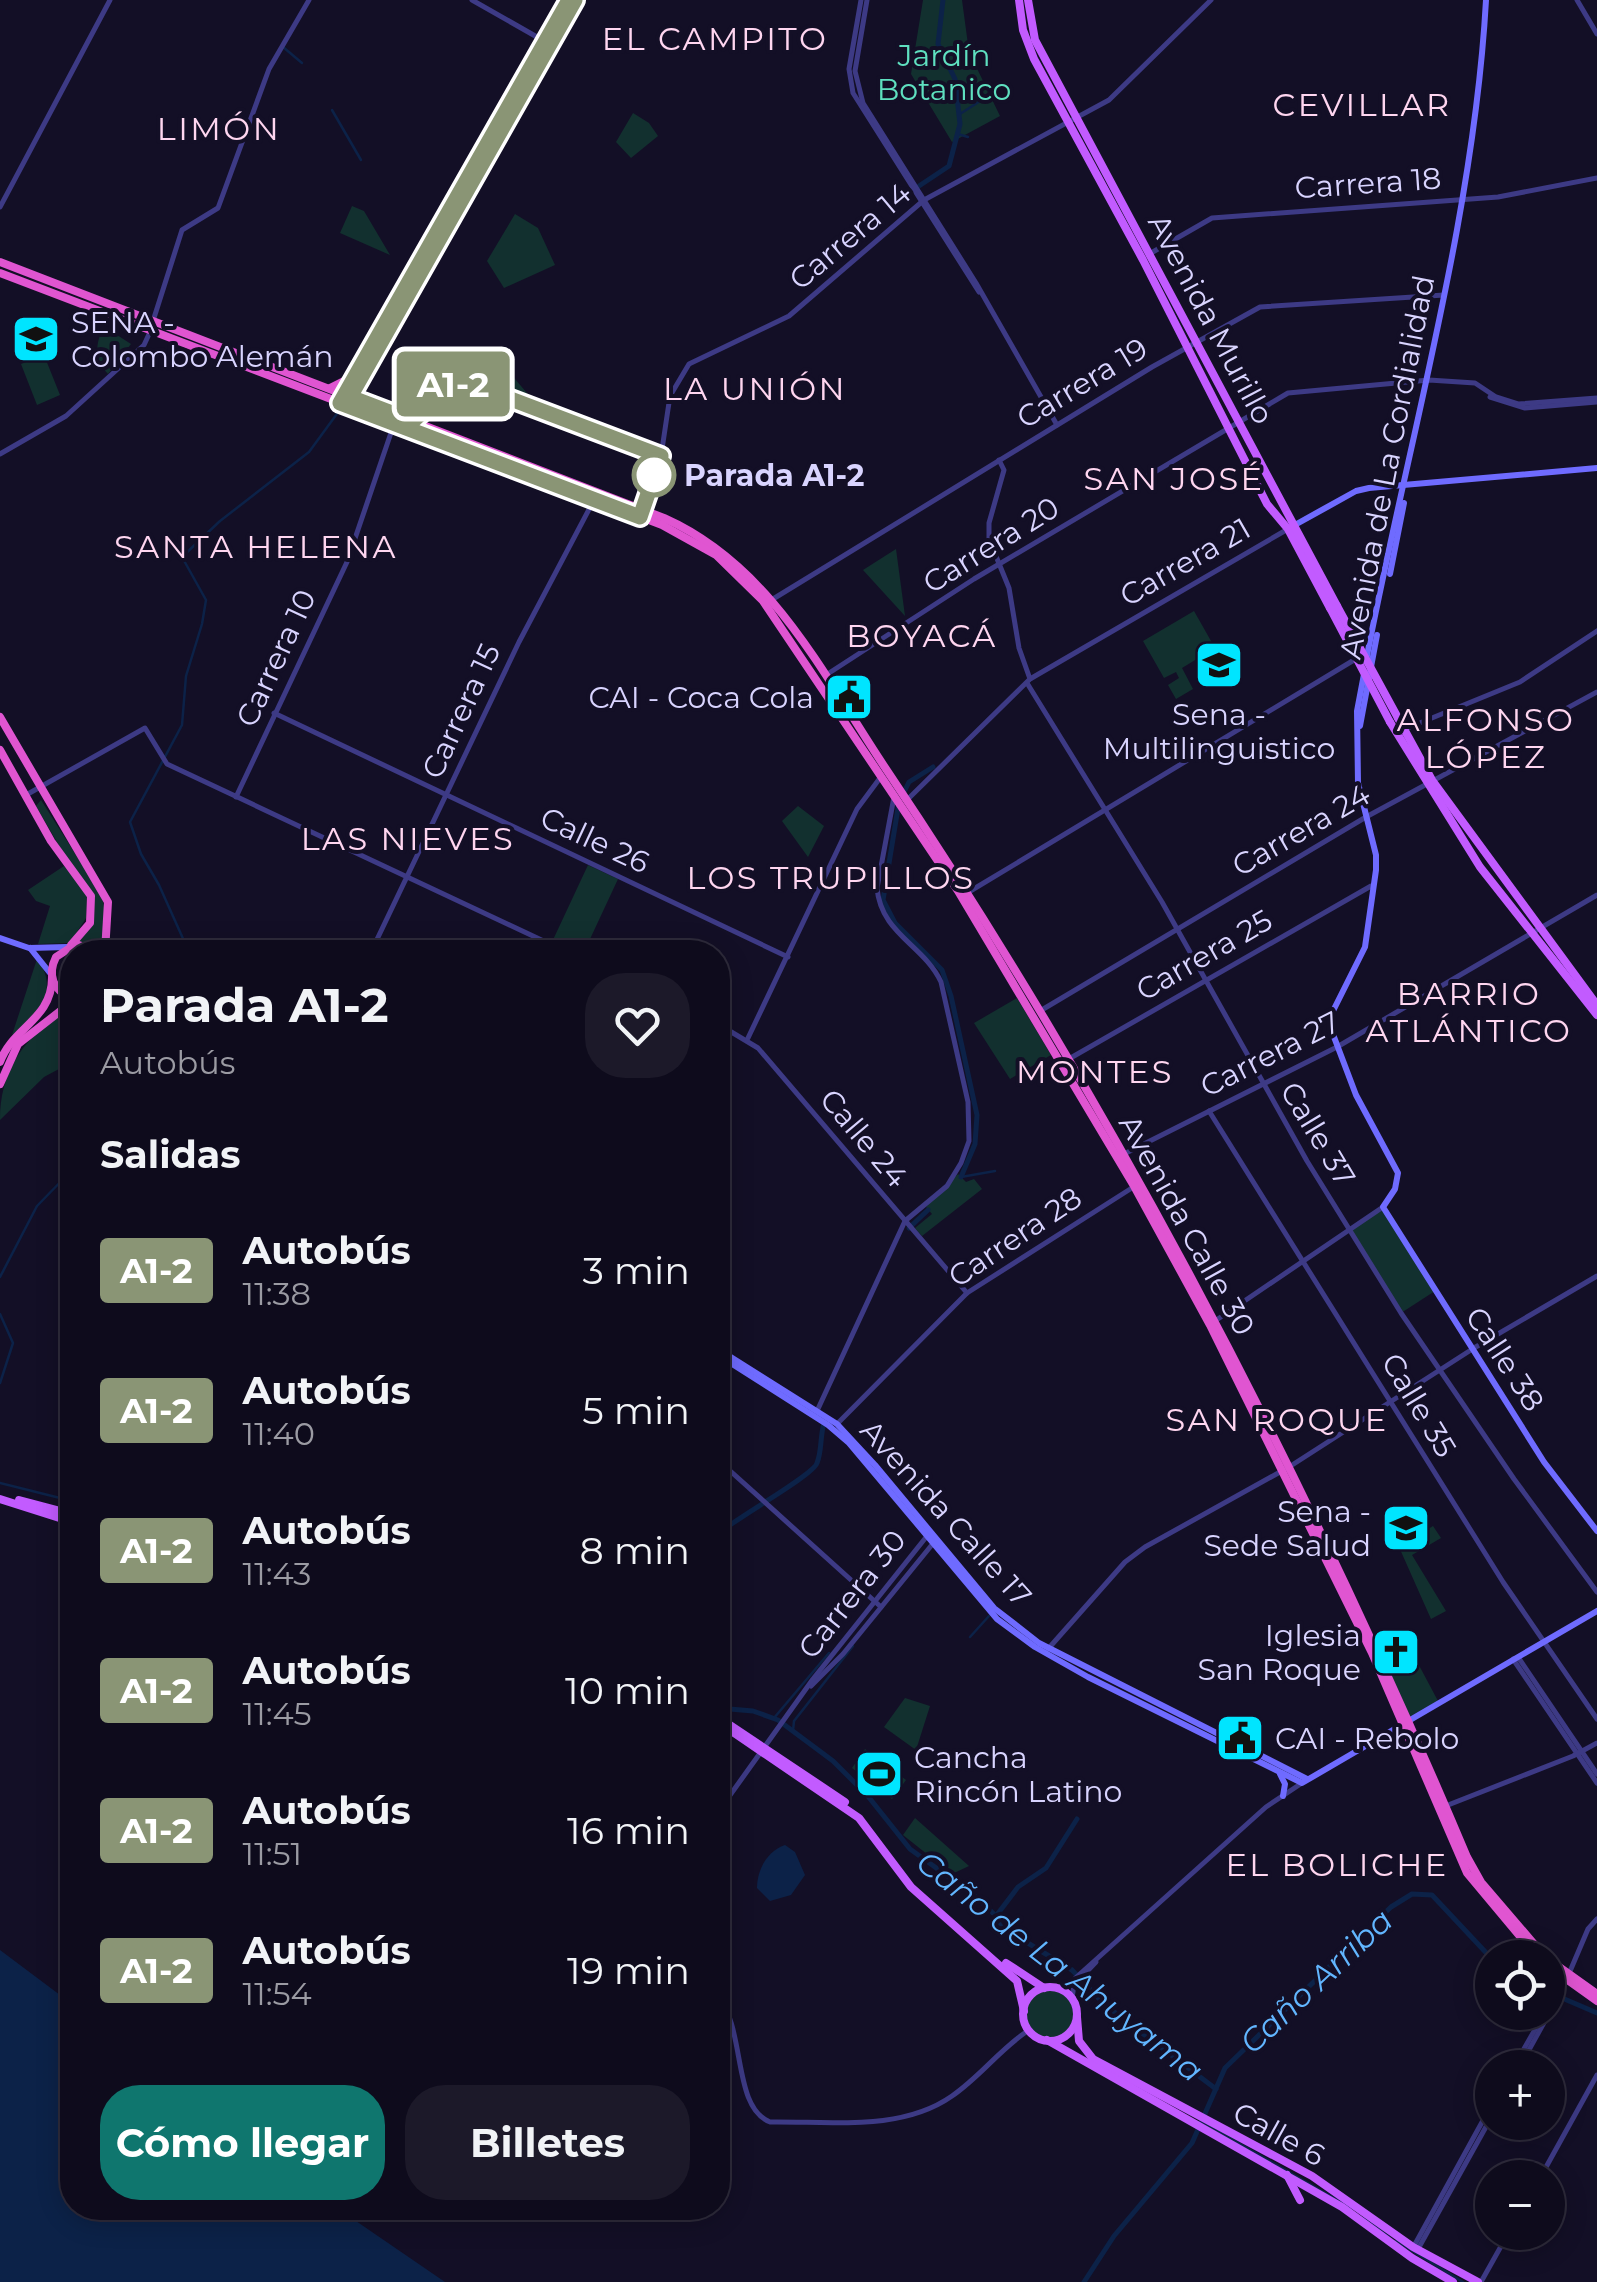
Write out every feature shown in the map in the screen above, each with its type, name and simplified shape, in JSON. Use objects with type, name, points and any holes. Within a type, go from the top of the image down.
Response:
[{"type":"highway","name":"Avenida Calle 30","points":[[0,262],[152,326],[641,513],[716,546],[772,600],[967,893],[1138,1184],[1286,1469],[1407,1721],[1475,1886],[1522,1940]]},
{"type":"highway","name":"Avenida Calle 30","points":[[0,273],[329,388],[394,424],[596,496]]},
{"type":"highway","points":[[329,388],[352,377]]},
{"type":"highway","name":"Avenida Calle 30","points":[[641,513],[680,533],[740,576],[772,612],[822,678],[882,775],[901,797],[1036,1013]]},
{"type":"highway","points":[[0,717],[108,902],[103,940]]},
{"type":"highway","points":[[0,750],[51,840],[91,896],[91,919],[74,940]]},
{"type":"highway","points":[[33,808],[38,798],[48,800]]},
{"type":"highway","points":[[0,1062],[5,1047],[43,1012],[60,954]]},
{"type":"highway","points":[[52,977],[60,991]]},
{"type":"highway","points":[[0,1084],[18,1044],[60,1010]]},
{"type":"highway","name":"Avenida Calle 30","points":[[1442,1807],[1482,1882],[1530,1940]]},
{"type":"highway","name":"Avenida Calle 30","points":[[1566,1976],[1597,1997]]},
{"type":"main road","name":"Avenida Murillo","points":[[1019,0],[1026,42],[1068,123],[1239,422],[1291,527],[1429,782],[1480,867],[1597,1015]]},
{"type":"main road","name":"Avenida Murillo","points":[[1028,0],[1036,40],[1150,253],[1227,429],[1267,504],[1291,527]]},
{"type":"main road","name":"Avenida de La Cordialidad","points":[[1336,1047],[1331,1019],[1367,938],[1376,862],[1358,783],[1357,737],[1483,88],[1488,0]]},
{"type":"main road","name":"Carrera 21","points":[[1291,527],[1356,491],[1597,468]]},
{"type":"main road","name":"Avenida Murillo","points":[[1394,720],[1404,730],[1429,782],[1597,1004]]},
{"type":"main road","points":[[0,938],[29,948],[60,946]]},
{"type":"main road","points":[[29,948],[52,977]]},
{"type":"main road","points":[[1336,1047],[1356,1095],[1398,1173],[1395,1189],[1383,1207]]},
{"type":"main road","name":"Calle 38","points":[[1383,1207],[1544,1462],[1597,1530]]},
{"type":"main road","name":"Avenida Calle 17","points":[[730,1359],[832,1423],[993,1611],[1045,1647],[1279,1773],[1304,1781]]},
{"type":"main road","points":[[0,1497],[60,1511]]},
{"type":"main road","points":[[0,1497],[60,1518]]},
{"type":"main road","points":[[1304,1781],[1597,1611]]},
{"type":"main road","name":"Avenida Calle 17","points":[[1045,1647],[1304,1781]]},
{"type":"main road","points":[[730,1727],[764,1749],[862,1814],[901,1869],[926,1895],[1013,1969],[1044,1988],[1058,1988],[1072,1998],[1077,2017],[1069,2033],[1047,2040],[1029,2030],[1017,1981],[911,1887],[859,1818],[764,1749]]},
{"type":"main road","points":[[1279,1773],[1284,1784],[1283,1796]]},
{"type":"main road","points":[[1024,2011],[1028,1999],[1044,1988]]},
{"type":"main road","name":"Calle 6","points":[[1077,2017],[1079,2041],[1093,2059],[1187,2114]]},
{"type":"main road","name":"Calle 6","points":[[1047,2040],[1312,2176],[1415,2248],[1480,2282]]},
{"type":"main road","name":"Calle 6","points":[[1226,2135],[1453,2282]]},
{"type":"main road","points":[[1287,2175],[1300,2200]]},
{"type":"street","points":[[0,207],[110,0]]},
{"type":"street","points":[[0,454],[66,416],[144,344],[182,230],[216,212],[269,69],[309,0]]},
{"type":"street","points":[[472,0],[548,43]]},
{"type":"street","points":[[345,400],[572,0]]},
{"type":"street","points":[[864,0],[852,70],[864,103],[1057,425]]},
{"type":"street","name":"Carrera 14","points":[[641,513],[661,456],[670,396],[681,373],[702,355],[789,316],[922,201],[1109,100],[1211,0]]},
{"type":"street","points":[[1577,0],[1597,34]]},
{"type":"street","points":[[345,400],[352,377],[548,43]]},
{"type":"street","name":"Carrera 18","points":[[1150,253],[1212,218],[1498,198],[1597,178]]},
{"type":"street","name":"Carrera 19","points":[[772,600],[1260,306],[1443,295]]},
{"type":"street","name":"Carrera 20","points":[[822,678],[998,566],[1298,390],[1425,381],[1472,384],[1518,404],[1597,400]]},
{"type":"street","name":"Carrera 10","points":[[236,798],[347,562],[394,424]]},
{"type":"street","name":"Calle 37","points":[[999,460],[1004,470],[990,518],[989,538],[1008,588],[1028,681],[1350,1231],[1438,1371],[1597,1592]]},
{"type":"street","name":"Carrera 15","points":[[378,940],[537,607],[596,496]]},
{"type":"street","name":"Carrera 21","points":[[901,797],[947,761],[1028,681],[1291,527]]},
{"type":"street","points":[[1404,730],[1520,682],[1597,632]]},
{"type":"street","points":[[967,893],[1371,651]]},
{"type":"street","name":"Carrera 24","points":[[1036,1013],[1366,817],[1597,692]]},
{"type":"street","name":"Calle 26","points":[[274,713],[788,957]]},
{"type":"street","points":[[26,796],[145,728],[167,764],[541,940]]},
{"type":"street","points":[[748,1038],[858,809],[882,775]]},
{"type":"street","points":[[819,1415],[906,1223],[954,1175],[964,1158],[970,1126],[960,1064],[938,976],[886,922],[878,902],[877,888],[901,797]]},
{"type":"street","name":"Carrera 25","points":[[1064,1061],[1371,886]]},
{"type":"street","name":"Carrera 27","points":[[1121,1155],[1336,1047],[1597,895]]},
{"type":"street","name":"Calle 24","points":[[730,1030],[748,1038],[967,1293]]},
{"type":"street","name":"Calle 35","points":[[1210,1111],[1256,1191],[1542,1643],[1597,1719]]},
{"type":"street","name":"Carrera 28","points":[[832,1423],[967,1293],[1138,1184]]},
{"type":"street","points":[[1212,1324],[1383,1207]]},
{"type":"street","points":[[1045,1647],[1125,1562],[1145,1547],[1286,1469],[1471,1350],[1597,1276]]},
{"type":"street","points":[[1589,1281],[1597,1291]]},
{"type":"street","points":[[730,1471],[880,1607]]},
{"type":"street","name":"Carrera 30","points":[[730,1796],[874,1601],[929,1534]]},
{"type":"street","name":"Carrera 30","points":[[810,1686],[818,1683],[935,1541]]},
{"type":"street","points":[[1516,1658],[1597,1783]]},
{"type":"street","points":[[1442,1807],[1579,1754],[1597,1743]]},
{"type":"street","points":[[1579,1754],[1597,1774]]},
{"type":"street","points":[[1058,1988],[1074,1981],[1304,1781]]},
{"type":"street","points":[[1566,1976],[1588,1929],[1597,1919]]},
{"type":"street","points":[[1072,1998],[1074,1981]]},
{"type":"street","points":[[730,2016],[742,2083],[762,2119],[890,2120],[926,2110],[962,2089],[1029,2030]]},
{"type":"street","points":[[1550,2160],[1597,2075]]},
{"type":"street","points":[[1415,2248],[1476,2140]]},
{"type":"street","points":[[1480,2282],[1499,2250]]},
{"type":"green space","name":"Jardín Botanico","points":[[923,0],[962,0],[969,52],[1000,116],[952,142],[911,74]]},
{"type":"green space","points":[[633,113],[649,123],[658,136],[631,158],[616,142]]},
{"type":"green space","points":[[352,206],[364,211],[390,255],[340,233]]},
{"type":"green space","points":[[515,214],[538,228],[555,265],[504,288],[487,261]]},
{"type":"green space","points":[[103,326],[131,344],[108,374],[97,351]]},
{"type":"green space","points":[[44,355],[60,395],[37,405],[21,364]]},
{"type":"green space","points":[[498,359],[538,406],[463,380],[480,366]]},
{"type":"green space","points":[[896,549],[905,616],[863,570]]},
{"type":"green space","points":[[1194,611],[1215,648],[1182,668],[1193,689],[1176,699],[1168,685],[1179,678],[1176,672],[1164,678],[1143,641]]},
{"type":"green space","points":[[41,800],[102,896],[106,918],[103,940],[78,940],[85,931],[93,904],[36,806]]},
{"type":"green space","points":[[798,806],[824,826],[808,857],[782,821]]},
{"type":"green space","points":[[588,865],[618,879],[590,940],[553,940]]},
{"type":"green space","points":[[64,866],[87,893],[86,918],[72,940],[38,944],[50,906],[36,901],[28,890]]},
{"type":"green space","points":[[37,959],[47,981],[43,1001],[31,1019],[12,1035]]},
{"type":"green space","points":[[1017,998],[1051,1055],[1010,1079],[974,1023]]},
{"type":"green space","points":[[60,1014],[60,1068],[44,1077],[0,1120],[11,1068],[29,1041]]},
{"type":"green space","points":[[958,1174],[966,1182],[974,1179],[982,1189],[922,1236],[915,1228],[932,1214],[926,1207]]},
{"type":"green space","points":[[1383,1207],[1435,1291],[1401,1313],[1350,1231]]},
{"type":"green space","points":[[1433,1526],[1441,1538],[1412,1555],[1446,1611],[1431,1619],[1399,1547]]},
{"type":"green space","points":[[1405,1639],[1438,1701],[1409,1717],[1379,1649]]},
{"type":"green space","points":[[905,1698],[930,1706],[916,1750],[884,1727]]},
{"type":"green space","name":"Cancha Rincón Latino","points":[[865,1749],[906,1780],[892,1799],[852,1768]]},
{"type":"green space","points":[[915,1818],[969,1866],[952,1874],[903,1835]]},
{"type":"green space","points":[[1050,1990],[1067,1997],[1074,2014],[1067,2031],[1050,2038],[1033,2031],[1026,2014],[1033,1997]]},
{"type":"water","points":[[785,1845],[795,1852],[805,1875],[791,1895],[770,1901],[757,1888],[759,1875],[768,1856]]},
{"type":"water","points":[[0,1950],[60,1995],[60,2220],[355,2220],[445,2282],[0,2282]]},
{"type":"waterway","points":[[919,186],[949,166],[960,124],[955,79],[938,44],[943,0]]},
{"type":"waterway","points":[[283,47],[302,63]]},
{"type":"waterway","points":[[960,114],[991,94]]},
{"type":"waterway","points":[[332,110],[361,160]]},
{"type":"waterway","points":[[958,134],[968,137]]},
{"type":"waterway","points":[[184,940],[141,854],[130,822],[182,725],[186,676],[202,624],[206,600],[182,557],[220,521],[309,452],[339,411]]},
{"type":"waterway","points":[[904,792],[909,782],[933,767]]},
{"type":"waterway","points":[[899,802],[883,900],[895,923],[942,970],[951,996],[977,1115],[975,1144],[961,1177]]},
{"type":"waterway","points":[[961,1177],[995,1171]]},
{"type":"waterway","points":[[0,1277],[37,1206],[60,1182]]},
{"type":"waterway","points":[[909,1228],[928,1210]]},
{"type":"waterway","points":[[0,1314],[13,1343],[0,1383]]},
{"type":"waterway","points":[[730,1525],[813,1469],[819,1458],[824,1423]]},
{"type":"waterway","name":"Caño de La Ahuyama","points":[[0,1483],[60,1498]]},
{"type":"waterway","points":[[970,1637],[989,1616]]},
{"type":"waterway","points":[[793,1731],[794,1721],[853,1646]]},
{"type":"waterway","points":[[774,1718],[829,1653]]},
{"type":"waterway","name":"Caño de La Ahuyama","points":[[730,1709],[753,1711],[778,1720],[833,1761],[867,1795],[910,1849],[975,1896],[996,1916],[1000,1926],[1072,1970],[1105,2005],[1216,2089]]},
{"type":"waterway","points":[[996,1916],[1018,1887],[1046,1868],[1077,1819]]},
{"type":"waterway","name":"Caño Arriba","points":[[1084,2282],[1114,2236],[1192,2143],[1225,2068],[1391,1907],[1412,1894],[1432,1895],[1475,1941]]},
{"type":"waterway","points":[[1565,1999],[1597,2013]]},
{"type":"waterway","points":[[1202,2122],[1353,2209]]},
{"type":"waterway","points":[[1364,2217],[1389,2237]]},
{"type":"waterway","points":[[1396,2241],[1463,2282]]},
{"type":"bus line","name":"A1-2","points":[[569,0],[340,403],[640,517],[661,456],[458,379],[413,421],[350,397],[575,0]]},
{"type":"place","name":"SENA - Colombo Alemán","points":[[36,339]]},
{"type":"place","name":"Parada A1-2","points":[[654,475]]},
{"type":"place","name":"Sena - Multilinguistico","points":[[1219,665]]},
{"type":"place","name":"CAI - Coca Cola","points":[[849,697]]},
{"type":"place","name":"Sena - Sede Salud","points":[[1406,1528]]},
{"type":"place","name":"Iglesia San Roque","points":[[1396,1652]]},
{"type":"place","name":"CAI - Rebolo","points":[[1240,1738]]},
{"type":"place","name":"Cancha Rincón Latino","points":[[879,1774]]},
{"type":"district","name":"EL CAMPITO","points":[[715,38]]},
{"type":"district","name":"CEVILLAR","points":[[1362,104]]},
{"type":"district","name":"LIMÓN","points":[[219,128]]},
{"type":"district","name":"LA UNIÓN","points":[[755,388]]},
{"type":"district","name":"SAN JOSÉ","points":[[1174,478]]},
{"type":"district","name":"SANTA HELENA","points":[[256,546]]},
{"type":"district","name":"BOYACÁ","points":[[922,635]]},
{"type":"district","name":"ALFONSO LÓPEZ","points":[[1486,738]]},
{"type":"district","name":"LAS NIEVES","points":[[408,838]]},
{"type":"district","name":"LOS TRUPILLOS","points":[[831,877]]},
{"type":"district","name":"BARRIO ATLÁNTICO","points":[[1469,1012]]},
{"type":"district","name":"MONTES","points":[[1095,1071]]},
{"type":"district","name":"SAN ROQUE","points":[[1277,1419]]},
{"type":"district","name":"EL BOLICHE","points":[[1337,1864]]}]
